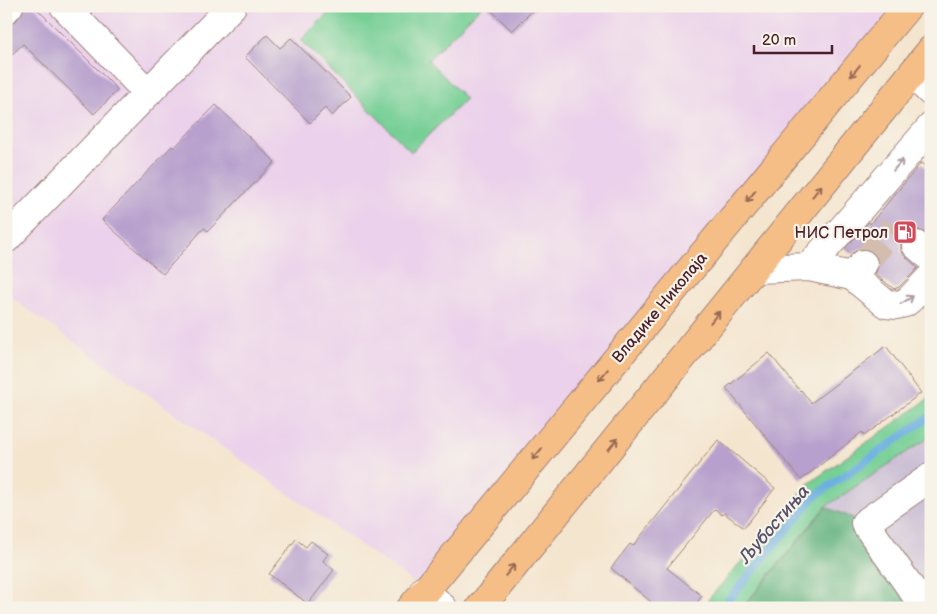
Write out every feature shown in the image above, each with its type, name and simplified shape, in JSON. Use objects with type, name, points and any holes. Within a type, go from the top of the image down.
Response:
[{"type":"main road","name":"Владике Николаја","points":[[426,602],[908,6]]},
{"type":"main road","points":[[480,608],[754,269],[921,83],[931,50]]},
{"type":"lane","points":[[6,9],[9,6]]},
{"type":"lane","points":[[64,6],[148,93]]},
{"type":"lane","points":[[6,239],[232,6]]},
{"type":"lane","points":[[810,267],[873,208],[931,127]]},
{"type":"lane","points":[[754,269],[810,267],[857,270],[886,304],[897,305],[905,303],[910,299],[931,277]]},
{"type":"lane","points":[[927,606],[865,523],[931,477]]},
{"type":"shaded area","points":[[6,6],[908,6],[424,590],[6,294]]},
{"type":"shaded area","points":[[931,416],[931,608],[743,608],[825,507]]},
{"type":"green space","points":[[335,6],[482,6],[428,60],[466,99],[411,152],[301,40]]},
{"type":"green space","points":[[931,397],[931,436],[825,507],[742,608],[701,608],[808,484]]},
{"type":"green space","points":[[826,507],[865,523],[925,608],[743,608]]},
{"type":"building","points":[[25,6],[34,6],[118,90],[94,114],[23,44],[6,60],[6,25],[17,20]]},
{"type":"building","points":[[487,6],[537,6],[512,31]]},
{"type":"building","points":[[267,35],[280,48],[291,38],[351,97],[332,116],[325,108],[310,123],[245,57]]},
{"type":"building","points":[[216,105],[275,162],[208,231],[204,228],[163,274],[102,220],[172,146],[174,148]]},
{"type":"building","points":[[921,163],[931,171],[931,227],[926,233],[911,230],[904,235],[901,251],[918,268],[899,287],[894,289],[875,274],[878,260],[873,252],[859,249],[851,254],[845,249],[869,222],[870,224]]},
{"type":"building","points":[[886,346],[921,393],[864,436],[862,432],[801,480],[726,388],[769,353],[811,403]]},
{"type":"building","points":[[718,440],[775,488],[744,528],[724,513],[722,515],[715,509],[667,568],[702,596],[693,608],[658,608],[611,568],[630,544],[633,546]]},
{"type":"building","points":[[296,539],[306,547],[311,541],[328,554],[323,561],[334,570],[308,604],[269,574]]},
{"type":"waterway","name":"Љубостиња","points":[[722,608],[815,496],[931,416]]},
{"type":"tunnel","points":[[863,264],[894,227]]},
{"type":"place","name":"НИС Петрол","points":[[905,232]]}]
